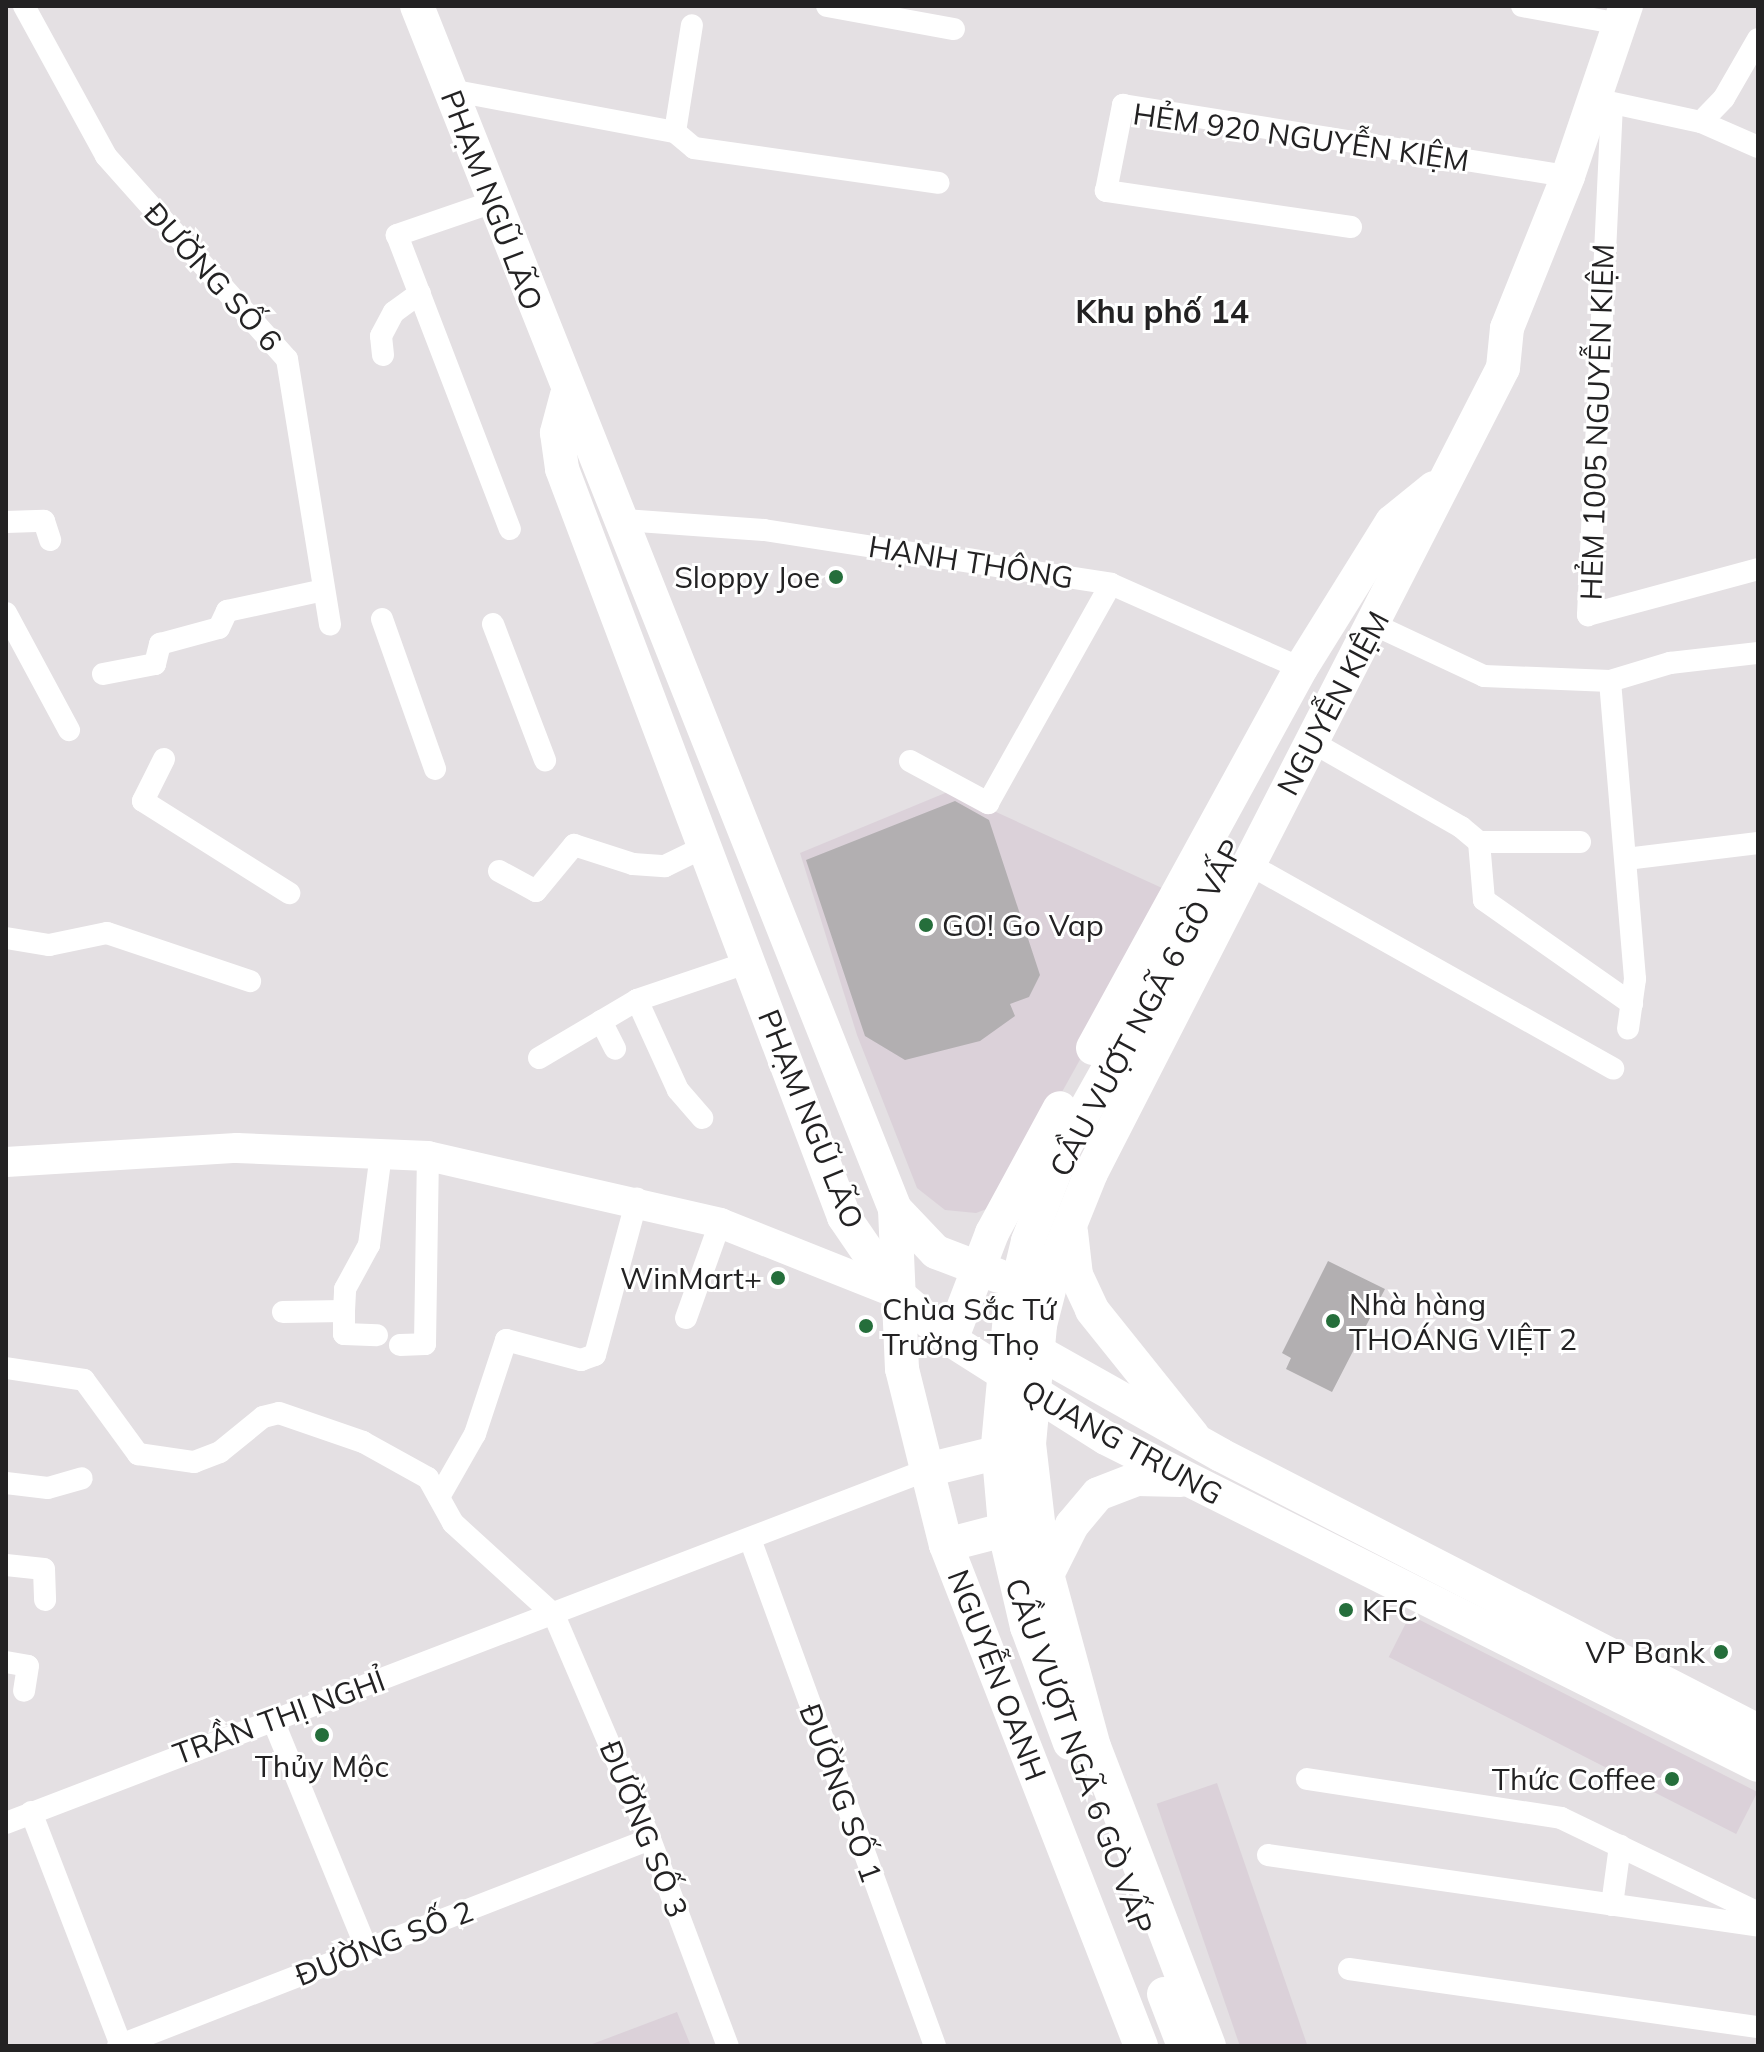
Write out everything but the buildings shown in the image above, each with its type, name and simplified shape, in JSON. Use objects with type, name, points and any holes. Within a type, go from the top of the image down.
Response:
[{"type":"main road","name":"PHẠM NGŨ LÃO","points":[[417,6],[610,513],[895,1209],[896,1293]]},
{"type":"main road","name":"NGUYỄN KIỆM","points":[[1030,1394],[1035,1352],[1058,1255],[1073,1214],[1247,863],[1375,625],[1503,368],[1507,328],[1568,176],[1604,101],[1623,15]]},
{"type":"main road","name":"CẦU VƯỢT NGÃ 6 GÒ VẤP","points":[[1184,2046],[1014,1582],[998,1445],[1010,1316],[1028,1241],[1064,1148],[1429,498],[1507,328]]},
{"type":"main road","name":"PHẠM NGŨ LÃO","points":[[567,395],[557,433],[562,469],[844,1217],[896,1293]]},
{"type":"main road","name":"NGUYỄN KIỆM","points":[[951,1340],[967,1308],[1003,1211],[1301,668],[1392,522],[1429,498]]},
{"type":"main road","name":"CẦU VƯỢT NGÃ 6 GÒ VẤP","points":[[610,513],[900,1297],[987,1605],[1157,2046]]},
{"type":"main road","points":[[6,1162],[237,1148],[428,1156],[637,1199],[720,1223],[896,1293]]},
{"type":"main road","points":[[895,1209],[920,1241],[979,1269],[1022,1278],[1042,1271],[1058,1255]]},
{"type":"main road","points":[[1073,1214],[1072,1255],[1083,1294],[1198,1443]]},
{"type":"main road","name":"QUANG TRUNG","points":[[896,1293],[967,1308],[1035,1352],[1198,1443],[1758,1731]]},
{"type":"main road","name":"QUANG TRUNG","points":[[896,1293],[951,1340],[1030,1394],[1309,1543],[1758,1765]]},
{"type":"main road","name":"NGUYỄN OANH","points":[[896,1293],[902,1369],[946,1545],[1141,2046]]},
{"type":"main road","points":[[1030,1394],[1029,1444],[1034,1523],[1046,1577],[1094,1747],[1209,2046]]},
{"type":"main road","points":[[927,1470],[1029,1444]]},
{"type":"main road","points":[[1046,1577],[1072,1525],[1098,1494],[1137,1479],[1193,1482]]},
{"type":"main road","points":[[1309,1543],[1324,1509]]},
{"type":"main road","points":[[946,1545],[1034,1523]]},
{"type":"street","name":"ĐƯỜNG SỐ 6","points":[[24,6],[106,156],[287,359],[330,625]]},
{"type":"street","points":[[1522,6],[1623,15]]},
{"type":"street","points":[[827,8],[954,29]]},
{"type":"street","points":[[675,132],[692,25]]},
{"type":"street","points":[[1701,122],[1724,98],[1758,39]]},
{"type":"street","points":[[450,90],[675,132],[694,148],[939,183]]},
{"type":"street","points":[[1604,101],[1701,122],[1758,147]]},
{"type":"street","name":"HẺM 1005 NGUYỄN KIỆM","points":[[1604,101],[1588,615],[1758,569]]},
{"type":"street","name":"HẺM 920 NGUYỄN KIỆM","points":[[1351,227],[1106,191],[1123,105],[1568,176]]},
{"type":"street","points":[[493,202],[397,235],[510,529]]},
{"type":"street","points":[[383,355],[381,336],[394,312],[420,293]]},
{"type":"street","name":"HẠNH THÔNG","points":[[610,513],[764,530],[1111,584],[1301,668]]},
{"type":"street","points":[[6,522],[44,521],[50,540]]},
{"type":"street","points":[[910,761],[988,803],[1111,584]]},
{"type":"street","points":[[103,674],[155,664],[160,644],[219,628],[227,611],[324,590]]},
{"type":"street","points":[[6,613],[69,730]]},
{"type":"street","points":[[382,619],[435,769]]},
{"type":"street","points":[[493,624],[545,760]]},
{"type":"street","points":[[1375,625],[1484,676],[1610,681],[1670,663],[1758,653]]},
{"type":"street","points":[[1610,681],[1635,979],[1628,1029]]},
{"type":"street","points":[[1312,742],[1479,842],[1580,842]]},
{"type":"street","points":[[164,759],[143,801],[289,893]]},
{"type":"street","points":[[1479,842],[1484,900],[1632,1004]]},
{"type":"street","points":[[1626,859],[1758,843]]},
{"type":"street","points":[[499,871],[536,891],[574,845],[633,864],[665,866],[706,846]]},
{"type":"street","points":[[1247,863],[1613,1068]]},
{"type":"street","points":[[6,938],[49,945],[107,933],[250,981]]},
{"type":"street","points":[[539,1058],[637,1000],[749,962]]},
{"type":"street","points":[[637,1000],[678,1090],[702,1118]]},
{"type":"street","points":[[601,1021],[615,1049]]},
{"type":"street","points":[[377,1335],[344,1334],[344,1311],[345,1289],[369,1245],[381,1154]]},
{"type":"street","points":[[400,1345],[425,1344],[428,1156]]},
{"type":"street","points":[[439,1497],[475,1434],[506,1340],[581,1360],[595,1355],[637,1199]]},
{"type":"street","points":[[686,1318],[720,1223]]},
{"type":"street","points":[[283,1312],[344,1311]]},
{"type":"street","points":[[6,1368],[84,1380],[138,1454],[194,1462],[220,1452],[263,1417],[279,1413],[363,1442],[428,1478],[453,1523],[554,1615]]},
{"type":"street","points":[[750,1539],[927,1470]]},
{"type":"street","points":[[6,1483],[48,1488],[82,1478]]},
{"type":"street","name":"TRẦN THỊ NGHỈ","points":[[6,1823],[272,1718],[554,1615],[750,1539]]},
{"type":"street","name":"ĐƯỜNG SỐ 1","points":[[750,1539],[935,2046]]},
{"type":"street","points":[[6,1565],[44,1569],[45,1600]]},
{"type":"street","name":"ĐƯỜNG SỐ 3","points":[[554,1615],[650,1839],[728,2046]]},
{"type":"street","points":[[6,1662],[28,1666],[24,1691]]},
{"type":"street","points":[[272,1718],[367,1950]]},
{"type":"street","points":[[1307,1779],[1561,1818],[1758,1913]]},
{"type":"street","points":[[31,1812],[119,2046]]},
{"type":"street","name":"ĐƯỜNG SỐ 2","points":[[119,2046],[650,1839]]},
{"type":"street","points":[[1612,1905],[1620,1846]]},
{"type":"street","points":[[1268,1855],[1758,1926]]},
{"type":"street","points":[[1349,1969],[1758,2027]]},
{"type":"shaded area","points":[[950,791],[1173,893],[1019,1169],[992,1207],[976,1213],[945,1210],[917,1188],[857,1035],[800,853]]},
{"type":"shaded area","points":[[1410,1615],[1757,1792],[1736,1834],[1389,1657]]},
{"type":"shaded area","points":[[1217,1783],[1308,2046],[1240,2046],[1156,1804]]},
{"type":"shaded area","points":[[677,2012],[691,2046],[587,2046]]},
{"type":"place","name":"Sloppy Joe","points":[[836,577]]},
{"type":"place","name":"GO! Go Vap","points":[[926,925]]},
{"type":"place","name":"WinMart+","points":[[778,1278]]},
{"type":"place","name":"Nhà hàng THOÁNG VIỆT 2","points":[[1333,1321]]},
{"type":"place","name":"Chùa Sắc Tứ Trường Thọ","points":[[866,1326]]},
{"type":"place","name":"KFC","points":[[1346,1610]]},
{"type":"place","name":"VP Bank","points":[[1721,1652]]},
{"type":"place","name":"Thủy Mộc","points":[[322,1735]]},
{"type":"place","name":"Thức Coffee","points":[[1672,1779]]},
{"type":"district","name":"Khu phố 14","points":[[1162,311]]}]
